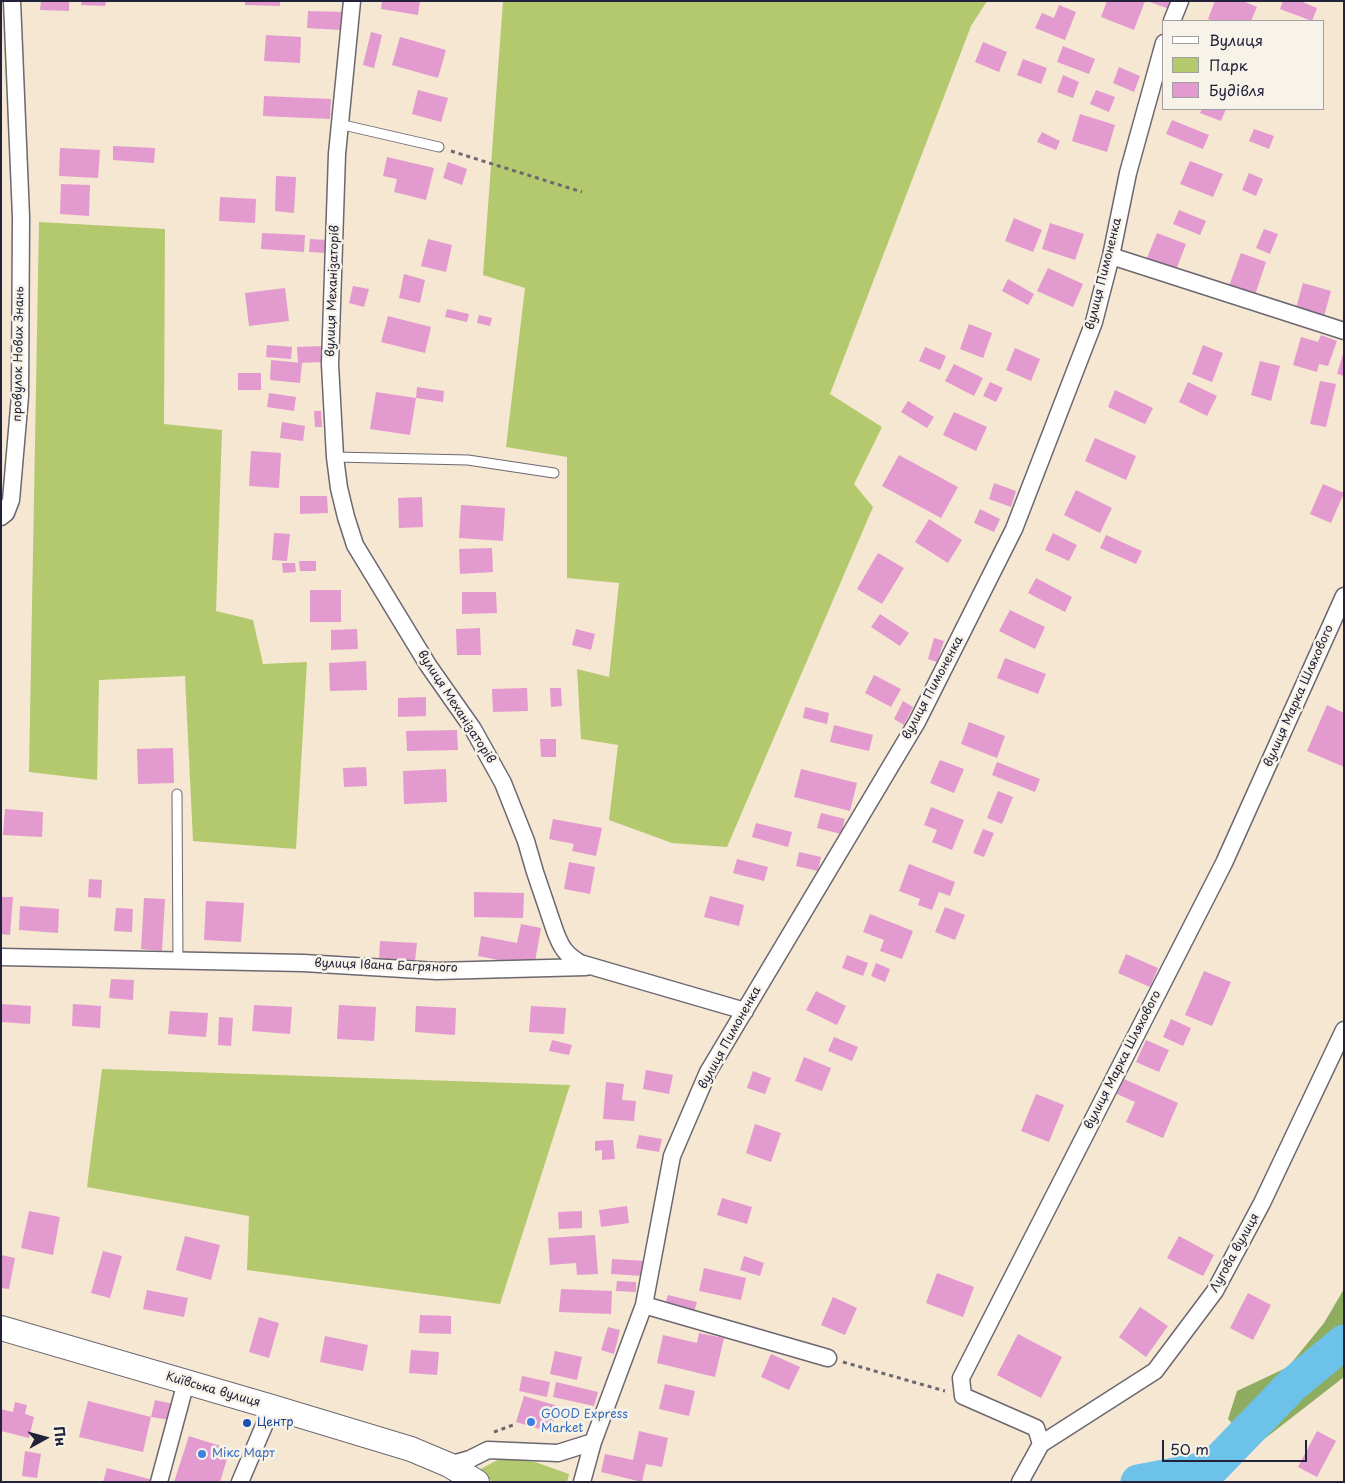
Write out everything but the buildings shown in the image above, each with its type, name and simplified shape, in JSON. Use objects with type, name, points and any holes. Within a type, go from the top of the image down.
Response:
[{"type":"street","name":"вулиця Механізаторів","points":[[352,1],[339,124],[330,364],[335,457],[339,488],[355,545],[422,656],[489,756],[515,811],[554,931],[561,947],[569,956],[580,963],[745,1011]]},
{"type":"street","points":[[1172,20],[1180,1]]},
{"type":"street","name":"провулок Нових Знань","points":[[1,517],[6,513],[11,500],[20,396],[21,217],[8,8]]},
{"type":"street","name":"вулиця Пимоненка","points":[[582,1482],[593,1442],[644,1305],[672,1156],[708,1072],[917,722],[1014,529],[1094,322],[1111,256],[1128,174],[1162,50]]},
{"type":"street","points":[[1111,256],[1344,331]]},
{"type":"street","name":"вулиця Марка Шляхового","points":[[963,1396],[961,1378],[1224,863],[1344,596]]},
{"type":"street","points":[[546,967],[554,963],[558,956],[554,931]]},
{"type":"street","name":"вулиця Івана Багряного","points":[[1,957],[303,963],[437,971],[594,966]]},
{"type":"street","name":"Лугова вулиця","points":[[1041,1444],[1155,1371],[1215,1291],[1262,1203],[1344,1030]]},
{"type":"street","points":[[644,1305],[828,1358]]},
{"type":"street","name":"Київська вулиця","points":[[1,1328],[272,1406],[411,1449],[449,1465],[477,1482]]},
{"type":"street","points":[[159,1482],[186,1382]]},
{"type":"street","points":[[963,1396],[1036,1428],[1041,1444],[1020,1482]]},
{"type":"street","points":[[240,1482],[272,1406]]},
{"type":"street","points":[[449,1465],[488,1450],[558,1452],[593,1442]]},
{"type":"lane","points":[[339,124],[439,147]]},
{"type":"lane","points":[[335,457],[468,460],[554,473]]},
{"type":"lane","points":[[177,794],[178,962]]},
{"type":"path","points":[[439,147],[582,192]]},
{"type":"path","points":[[828,1358],[963,1396]]},
{"type":"green space","points":[[503,1],[987,1],[971,26],[830,394],[882,427],[854,484],[873,507],[727,847],[672,843],[609,820],[618,745],[581,739],[577,669],[609,677],[619,583],[567,578],[567,457],[506,447],[525,288],[483,275]]},
{"type":"green space","points":[[39,222],[165,229],[164,424],[222,430],[216,611],[253,620],[263,664],[307,662],[296,849],[193,841],[185,676],[99,680],[97,780],[29,772]]},
{"type":"green space","points":[[102,1069],[570,1085],[500,1304],[247,1270],[249,1216],[87,1187]]},
{"type":"green space","points":[[1344,1289],[1344,1377],[1254,1447],[1228,1419],[1237,1391],[1288,1367],[1324,1323]]},
{"type":"green space","points":[[503,1457],[535,1462],[569,1474],[567,1482],[493,1482],[479,1470]]},
{"type":"waterway","points":[[1138,1482],[1212,1468],[1292,1385],[1344,1342]]},
{"type":"place","name":"GOOD Express Market","points":[[531,1422]]},
{"type":"place","name":"Центр","points":[[247,1423]]},
{"type":"place","name":"Мікс Март","points":[[202,1454]]}]
